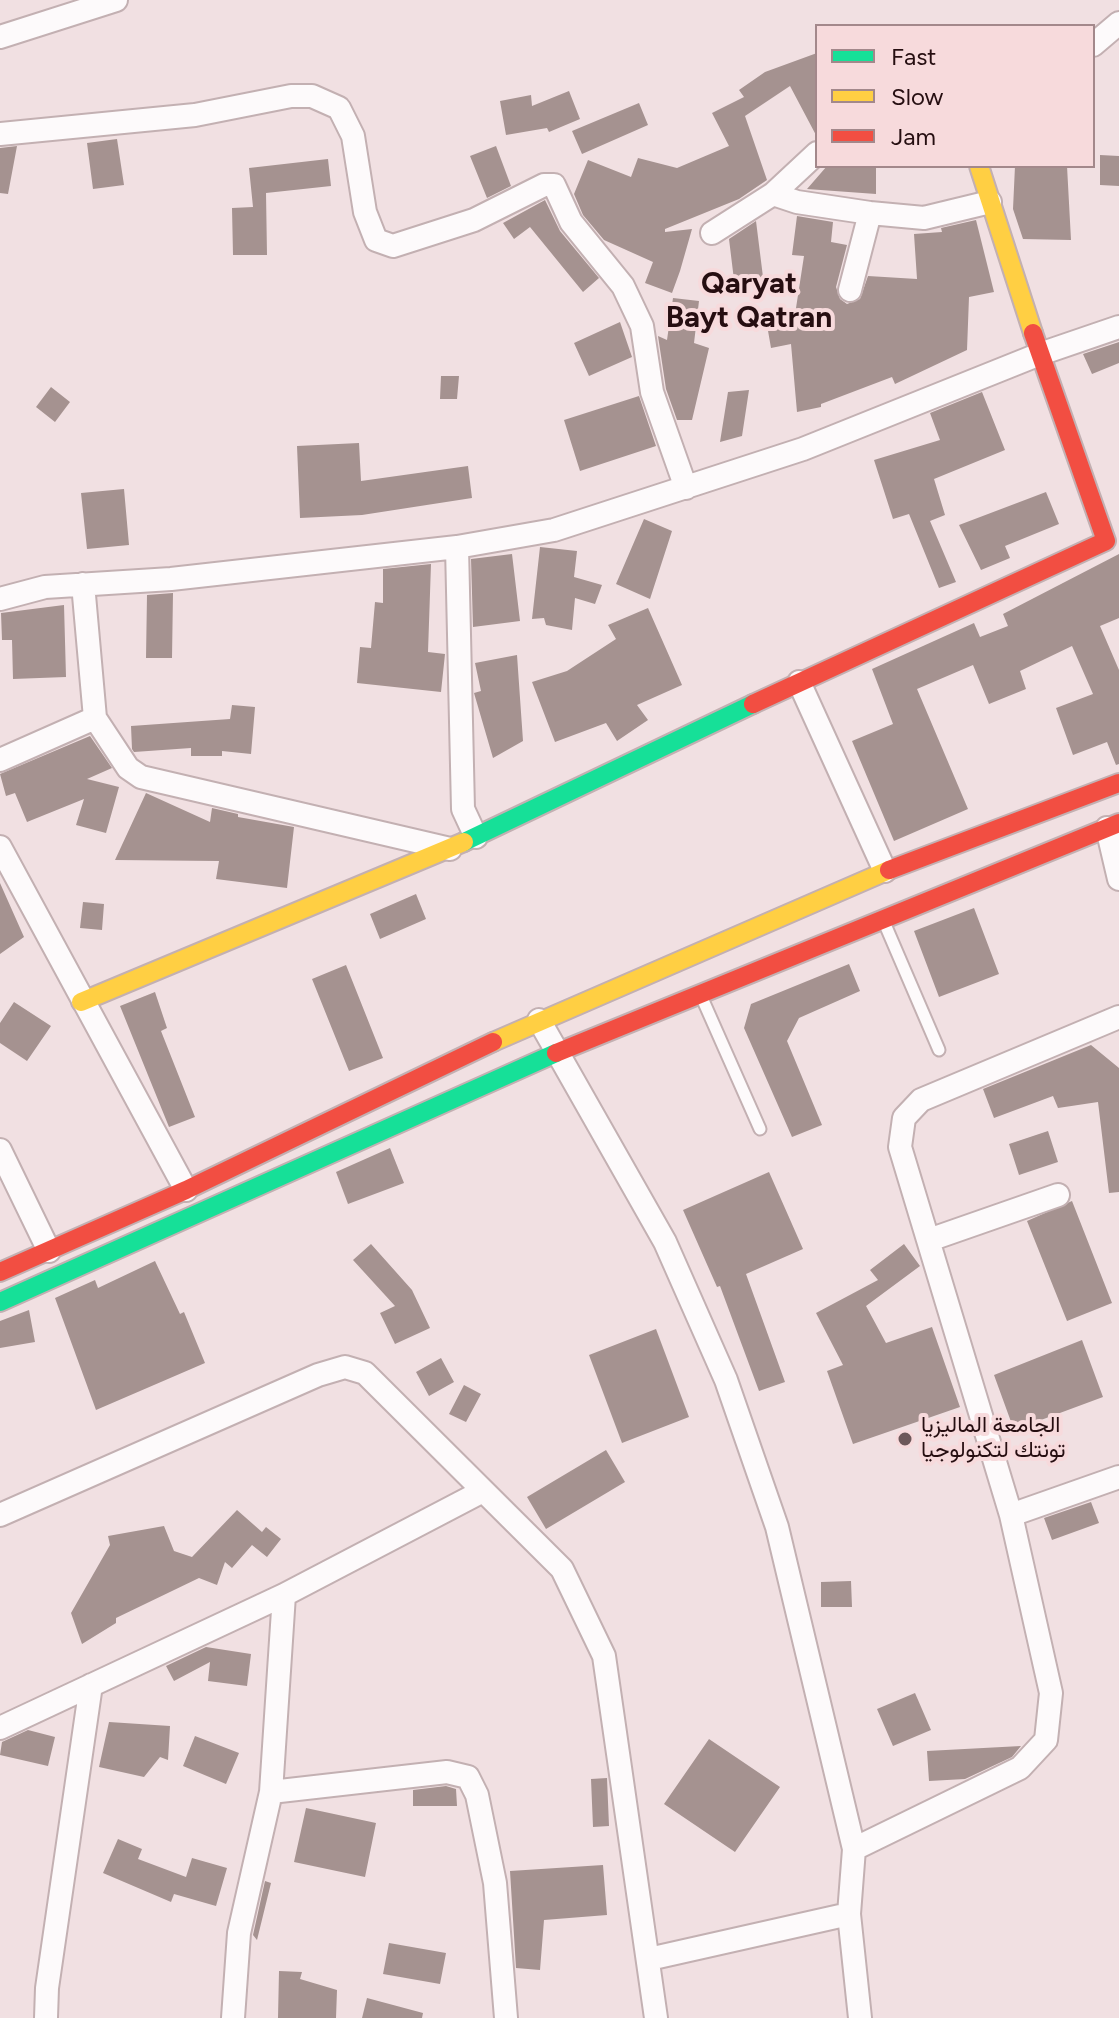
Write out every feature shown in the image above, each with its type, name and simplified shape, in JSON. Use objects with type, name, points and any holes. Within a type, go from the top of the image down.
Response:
[{"type":"street","points":[[0,37],[115,0]]},
{"type":"street","points":[[1095,43],[1119,23]]},
{"type":"street","points":[[0,134],[195,115],[291,96],[312,96],[339,108],[353,136],[365,212],[376,240],[393,246],[474,220],[544,185],[554,185],[571,222],[623,286],[642,326],[652,392],[686,488]]},
{"type":"street","points":[[712,233],[773,194],[815,155]]},
{"type":"street","points":[[81,1002],[450,849],[799,682],[1106,541],[1040,354],[980,168]]},
{"type":"street","points":[[773,194],[797,202],[924,218],[990,202]]},
{"type":"street","points":[[850,290],[870,213]]},
{"type":"street","points":[[0,599],[45,587],[171,579],[457,547],[554,530],[803,449],[1040,354],[1119,327]]},
{"type":"street","points":[[457,547],[463,809],[476,837]]},
{"type":"street","points":[[83,584],[95,718],[116,754],[141,777],[450,849]]},
{"type":"street","points":[[799,682],[885,871]]},
{"type":"street","points":[[0,760],[95,718]]},
{"type":"street","points":[[0,1272],[186,1190],[539,1020],[885,871],[1119,783]]},
{"type":"street","points":[[1098,791],[1113,825],[1119,879]]},
{"type":"street","points":[[0,1302],[556,1053],[1113,825]]},
{"type":"street","points":[[0,847],[81,1002],[186,1190]]},
{"type":"street","points":[[731,937],[746,973]]},
{"type":"street","points":[[854,1849],[1020,1768],[1046,1740],[1051,1693],[1011,1515],[900,1147],[904,1118],[921,1100],[1119,1017]]},
{"type":"street","points":[[539,1020],[665,1242],[726,1380],[777,1527],[854,1849],[849,1914],[860,2018]]},
{"type":"street","points":[[0,1150],[49,1251]]},
{"type":"street","points":[[929,1240],[1058,1195]]},
{"type":"street","points":[[0,1515],[345,1367],[365,1373],[481,1492],[562,1569],[604,1656],[656,2018]]},
{"type":"street","points":[[1011,1515],[1119,1477]]},
{"type":"street","points":[[0,1728],[284,1595],[481,1492]]},
{"type":"street","points":[[233,2018],[239,1933],[271,1792],[284,1595]]},
{"type":"street","points":[[46,2018],[47,1988],[91,1685]]},
{"type":"street","points":[[271,1792],[447,1772],[468,1777],[477,1795],[495,1883],[506,2018]]},
{"type":"street","points":[[649,1959],[849,1914]]},
{"type":"lane","points":[[882,918],[939,1050]]},
{"type":"lane","points":[[700,992],[760,1129]]},
{"type":"building","points":[[815,54],[815,133],[790,86],[745,116],[767,180],[739,199],[665,229],[665,232],[692,229],[672,293],[645,283],[653,262],[604,240],[583,215],[574,194],[588,160],[631,177],[638,158],[677,168],[729,146],[712,113],[744,97],[739,90],[765,72]]},
{"type":"building","points":[[569,91],[580,119],[549,132],[547,128],[506,135],[500,101],[531,95],[532,106]]},
{"type":"building","points":[[639,103],[648,125],[582,154],[572,131]]},
{"type":"building","points":[[117,139],[124,185],[93,189],[87,143]]},
{"type":"building","points":[[17,146],[8,194],[0,193],[0,148]]},
{"type":"building","points":[[496,146],[511,186],[487,198],[470,156]]},
{"type":"building","points":[[1100,155],[1119,156],[1119,186],[1100,185]]},
{"type":"building","points":[[328,159],[331,186],[266,193],[267,255],[233,255],[232,208],[253,207],[249,168]]},
{"type":"building","points":[[825,168],[876,168],[876,194],[807,189]]},
{"type":"building","points":[[1015,168],[1067,168],[1071,240],[1023,239],[1013,209]]},
{"type":"building","points":[[545,200],[560,231],[599,278],[583,292],[530,227],[514,239],[503,223]]},
{"type":"building","points":[[797,216],[833,222],[831,242],[847,245],[836,287],[840,299],[847,304],[860,299],[868,276],[917,279],[914,234],[942,232],[941,228],[976,220],[994,292],[969,297],[967,350],[895,384],[892,377],[821,404],[821,407],[797,412],[791,344],[771,348],[767,325],[794,321],[804,256],[792,255]]},
{"type":"building","points":[[756,221],[763,277],[734,280],[729,239]]},
{"type":"building","points":[[673,298],[699,301],[694,343],[709,348],[692,420],[677,420],[666,389],[658,336],[667,340]]},
{"type":"building","points":[[620,322],[632,357],[589,376],[574,343]]},
{"type":"building","points":[[1119,342],[1119,363],[1092,374],[1083,354]]},
{"type":"building","points":[[441,376],[459,376],[457,399],[440,399]]},
{"type":"building","points":[[51,387],[70,402],[55,422],[36,407]]},
{"type":"building","points":[[749,390],[742,436],[720,442],[728,392]]},
{"type":"building","points":[[982,392],[1005,450],[934,479],[945,515],[930,521],[956,582],[939,588],[909,514],[893,519],[874,460],[940,440],[930,413]]},
{"type":"building","points":[[639,396],[656,446],[580,471],[564,420]]},
{"type":"building","points":[[359,443],[361,481],[468,466],[472,498],[362,515],[300,518],[297,446]]},
{"type":"building","points":[[124,489],[129,545],[87,549],[81,493]]},
{"type":"building","points":[[1046,492],[1059,524],[1005,546],[1010,558],[981,570],[959,525]]},
{"type":"building","points":[[644,519],[672,531],[650,599],[616,584]]},
{"type":"building","points":[[540,547],[577,551],[574,577],[602,585],[595,604],[575,598],[572,630],[546,625],[544,618],[532,619]]},
{"type":"building","points":[[512,554],[520,621],[473,627],[471,559]]},
{"type":"building","points":[[1119,554],[1119,618],[1100,626],[1119,670],[1119,764],[1116,765],[1107,742],[1073,755],[1056,708],[1093,694],[1072,646],[1020,671],[1026,689],[989,704],[973,665],[917,689],[968,809],[894,841],[852,741],[893,724],[872,669],[974,623],[980,637],[1008,626],[1003,614]]},
{"type":"building","points":[[431,564],[428,652],[445,654],[441,692],[357,683],[360,647],[371,648],[375,602],[383,603],[383,569]]},
{"type":"building","points":[[173,593],[172,658],[146,658],[147,595]]},
{"type":"building","points":[[64,605],[66,677],[13,679],[12,640],[2,640],[1,613]]},
{"type":"building","points":[[648,608],[682,685],[637,705],[648,720],[617,741],[606,723],[555,742],[532,682],[567,671],[616,639],[608,625]]},
{"type":"building","points":[[517,655],[523,741],[493,758],[474,693],[481,691],[475,663]]},
{"type":"building","points":[[232,705],[255,707],[251,754],[222,751],[222,756],[191,756],[191,748],[134,752],[132,749],[131,726],[230,719]]},
{"type":"building","points":[[90,736],[112,768],[87,779],[119,787],[106,833],[76,825],[84,799],[27,822],[15,793],[6,796],[0,774]]},
{"type":"building","points":[[146,793],[210,822],[212,808],[238,814],[238,817],[294,827],[287,888],[216,879],[219,861],[115,860]]},
{"type":"building","points":[[0,883],[24,937],[0,954]]},
{"type":"building","points":[[416,894],[426,919],[380,939],[370,914]]},
{"type":"building","points":[[83,902],[104,904],[102,930],[80,928]]},
{"type":"building","points":[[974,908],[999,974],[939,997],[914,931]]},
{"type":"building","points":[[849,964],[860,991],[799,1018],[787,1041],[822,1125],[792,1137],[744,1028],[751,1004]]},
{"type":"building","points":[[346,965],[383,1058],[349,1071],[312,979]]},
{"type":"building","points":[[155,992],[167,1028],[161,1031],[195,1117],[169,1127],[120,1006]]},
{"type":"building","points":[[14,1002],[51,1026],[27,1061],[0,1043],[0,1023]]},
{"type":"building","points":[[1091,1045],[1119,1068],[1119,1192],[1109,1193],[1098,1102],[1058,1108],[1053,1096],[994,1118],[983,1089]]},
{"type":"building","points":[[1048,1131],[1058,1162],[1019,1175],[1009,1144]]},
{"type":"building","points":[[390,1148],[404,1183],[348,1204],[336,1172]]},
{"type":"building","points":[[769,1172],[803,1249],[746,1274],[785,1382],[759,1391],[720,1286],[717,1287],[683,1210]]},
{"type":"building","points":[[1072,1201],[1112,1303],[1067,1321],[1027,1221]]},
{"type":"building","points":[[371,1244],[412,1290],[430,1328],[395,1344],[380,1313],[395,1306],[353,1260]]},
{"type":"building","points":[[904,1244],[920,1266],[866,1306],[886,1343],[932,1327],[960,1407],[853,1444],[827,1371],[843,1365],[816,1313],[878,1280],[870,1270]]},
{"type":"building","points":[[155,1261],[180,1314],[184,1312],[205,1363],[96,1410],[55,1298],[95,1280],[98,1288]]},
{"type":"building","points":[[29,1310],[35,1342],[0,1348],[0,1321]]},
{"type":"building","points":[[656,1329],[689,1417],[622,1443],[589,1355]]},
{"type":"building","points":[[1082,1340],[1103,1397],[1014,1430],[994,1375]]},
{"type":"building","points":[[441,1358],[454,1382],[429,1396],[416,1372]]},
{"type":"building","points":[[464,1385],[481,1394],[466,1422],[449,1414]]},
{"type":"building","points":[[606,1450],[625,1482],[546,1529],[527,1497]]},
{"type":"building","points":[[1091,1502],[1099,1523],[1052,1540],[1044,1518]]},
{"type":"building","points":[[237,1510],[262,1532],[266,1527],[281,1539],[267,1557],[252,1545],[232,1568],[225,1562],[217,1585],[199,1578],[116,1618],[116,1623],[82,1644],[71,1613],[110,1545],[108,1536],[164,1526],[174,1551],[192,1557]]},
{"type":"building","points":[[851,1581],[852,1607],[821,1607],[821,1582]]},
{"type":"building","points":[[206,1647],[251,1654],[247,1686],[208,1681],[210,1662],[174,1681],[166,1666]]},
{"type":"building","points":[[915,1693],[931,1730],[893,1746],[877,1709]]},
{"type":"building","points":[[109,1722],[170,1726],[168,1760],[160,1757],[144,1777],[99,1767]]},
{"type":"building","points":[[28,1730],[55,1737],[48,1766],[0,1755],[2,1742]]},
{"type":"building","points":[[195,1736],[239,1753],[226,1784],[183,1766]]},
{"type":"building","points":[[709,1739],[780,1787],[735,1852],[664,1804]]},
{"type":"building","points":[[1021,1746],[1012,1757],[965,1779],[929,1781],[927,1751]]},
{"type":"building","points":[[607,1778],[609,1826],[593,1827],[591,1779]]},
{"type":"building","points":[[446,1786],[456,1789],[457,1806],[413,1806],[413,1790]]},
{"type":"building","points":[[306,1808],[376,1823],[365,1877],[294,1862]]},
{"type":"building","points":[[118,1839],[142,1849],[138,1859],[186,1877],[192,1858],[227,1868],[216,1906],[174,1894],[171,1902],[103,1873]]},
{"type":"building","points":[[603,1865],[607,1915],[544,1920],[540,1970],[516,1968],[510,1871]]},
{"type":"building","points":[[265,1881],[271,1883],[257,1940],[253,1935]]},
{"type":"building","points":[[389,1943],[446,1953],[440,1984],[383,1974]]},
{"type":"building","points":[[279,1971],[302,1972],[300,1979],[337,1990],[336,2018],[278,2018]]},
{"type":"building","points":[[367,1998],[423,2013],[422,2018],[362,2018]]},
{"type":"traffic: fast","points":[[464,842],[753,704]]},
{"type":"traffic: fast","points":[[0,1302],[556,1053]]},
{"type":"traffic: slow","points":[[980,168],[1033,333]]},
{"type":"traffic: slow","points":[[81,1002],[464,842]]},
{"type":"traffic: slow","points":[[493,1042],[889,870]]},
{"type":"traffic: jam","points":[[753,704],[1106,541],[1033,333]]},
{"type":"traffic: jam","points":[[889,870],[1119,783]]},
{"type":"traffic: jam","points":[[556,1053],[1119,823]]},
{"type":"traffic: jam","points":[[0,1272],[186,1190],[493,1042]]},
{"type":"place","name":"الجامعة الماليزيا تونتك لتكنولوجيا","points":[[905,1439]]},
{"type":"district","name":"Qaryat Bayt Qatran","points":[[749,301]]}]
